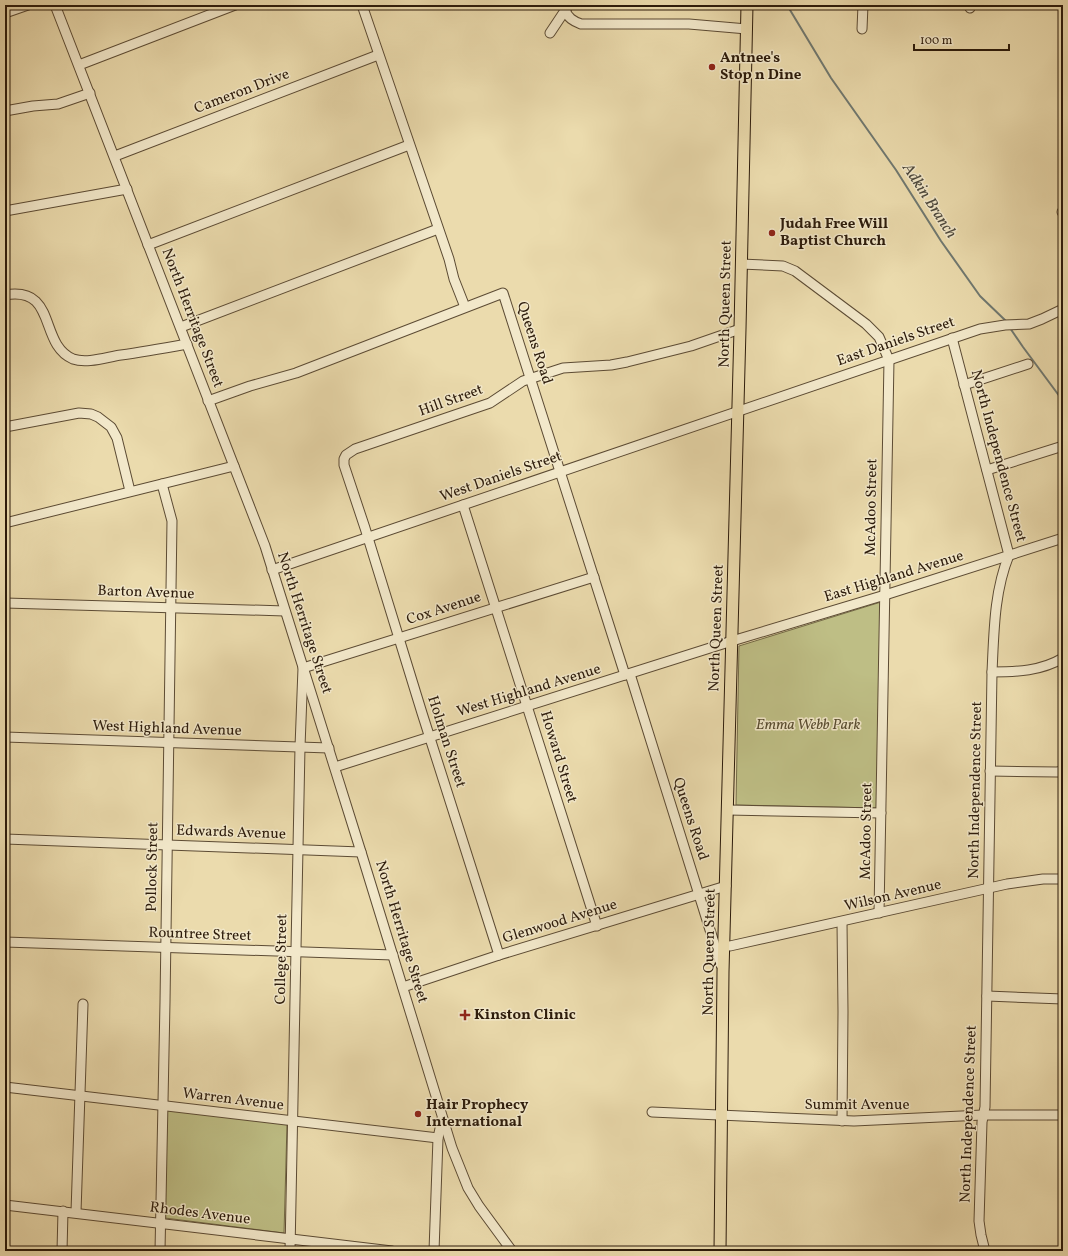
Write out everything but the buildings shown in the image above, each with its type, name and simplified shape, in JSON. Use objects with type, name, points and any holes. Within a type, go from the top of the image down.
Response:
[{"type":"main road","name":"North Queen Street","points":[[720,1251],[723,972],[742,264],[747,5]]},
{"type":"street","points":[[5,13],[28,5]]},
{"type":"street","name":"North Herritage Street","points":[[55,5],[115,156],[265,546],[403,987],[442,1119],[468,1188],[512,1251]]},
{"type":"street","points":[[79,65],[235,5]]},
{"type":"street","points":[[208,401],[250,386],[296,373],[465,307],[454,279],[449,259],[362,5]]},
{"type":"street","points":[[862,29],[863,5]]},
{"type":"street","points":[[567,7],[567,16],[581,24],[689,24],[747,29]]},
{"type":"street","points":[[550,33],[567,7]]},
{"type":"street","name":"Cameron Drive","points":[[115,156],[378,55]]},
{"type":"street","points":[[5,111],[33,106],[58,104],[90,93]]},
{"type":"street","points":[[148,244],[409,145]]},
{"type":"street","points":[[5,211],[127,189]]},
{"type":"street","points":[[181,327],[438,229]]},
{"type":"street","name":"McAdoo Street","points":[[742,264],[783,266],[795,271],[866,324],[879,337],[888,360],[879,913]]},
{"type":"street","points":[[5,295],[19,293],[35,300],[43,311],[59,348],[68,356],[78,360],[98,359],[187,344]]},
{"type":"street","name":"Queens Road","points":[[465,307],[503,293],[594,577],[699,894],[723,972]]},
{"type":"street","name":"East Daniels Street","points":[[738,411],[980,329],[1005,325],[1030,324],[1063,309]]},
{"type":"street","name":"Hill Street","points":[[368,538],[344,465],[346,455],[355,449],[490,402],[523,381],[563,368],[611,365],[627,362],[691,346],[740,329]]},
{"type":"street","name":"North Independence Street","points":[[952,338],[1009,555],[1000,585],[996,609],[992,672],[985,1107],[982,1122],[979,1221],[985,1251]]},
{"type":"street","points":[[964,384],[1028,364]]},
{"type":"street","name":"West Daniels Street","points":[[272,570],[738,411]]},
{"type":"street","points":[[5,427],[79,413],[91,414],[98,417],[107,423],[117,438],[130,491]]},
{"type":"street","points":[[987,470],[1063,446]]},
{"type":"street","points":[[5,523],[234,466]]},
{"type":"street","name":"Pollock Street","points":[[160,1251],[172,521],[162,484]]},
{"type":"street","name":"Howard Street","points":[[463,505],[596,926]]},
{"type":"street","name":"Holman Street","points":[[368,538],[499,955]]},
{"type":"street","name":"East Highland Avenue","points":[[732,641],[885,595],[1063,538]]},
{"type":"street","name":"Cox Avenue","points":[[303,668],[594,577]]},
{"type":"street","name":"Barton Avenue","points":[[5,603],[285,611]]},
{"type":"street","name":"West Highland Avenue","points":[[335,767],[732,641]]},
{"type":"street","points":[[992,672],[1017,672],[1031,670],[1063,658]]},
{"type":"street","name":"College Street","points":[[290,1251],[300,748],[303,668]]},
{"type":"street","name":"West Highland Avenue","points":[[5,737],[329,748]]},
{"type":"street","points":[[990,771],[1063,771]]},
{"type":"street","points":[[728,810],[881,813]]},
{"type":"street","name":"Edwards Avenue","points":[[5,839],[361,852]]},
{"type":"street","name":"Wilson Avenue","points":[[730,946],[989,888],[1043,879],[1063,880]]},
{"type":"street","name":"Glenwood Avenue","points":[[403,987],[499,955],[726,886]]},
{"type":"street","points":[[842,922],[844,1012],[842,1121]]},
{"type":"street","name":"Rountree Street","points":[[5,942],[393,955]]},
{"type":"street","points":[[987,996],[1063,999]]},
{"type":"street","points":[[76,1212],[83,1004]]},
{"type":"street","name":"Warren Avenue","points":[[5,1087],[438,1138]]},
{"type":"street","name":"Summit Avenue","points":[[652,1112],[842,1121],[983,1115],[1063,1115]]},
{"type":"street","points":[[434,1251],[438,1138],[442,1119]]},
{"type":"street","name":"Rhodes Avenue","points":[[5,1204],[392,1251]]},
{"type":"street","points":[[62,1251],[63,1211]]},
{"type":"green space","name":"Emma Webb Park","points":[[881,602],[878,808],[736,805],[739,646]]},
{"type":"green space","points":[[167,1110],[287,1124],[284,1233],[165,1218]]},
{"type":"waterway","name":"Adkin Branch","points":[[787,5],[831,78],[896,170],[941,241],[980,296],[1007,322]]},
{"type":"waterway","name":"Adkin Branch","points":[[1010,328],[1063,401]]},
{"type":"place","name":"Antnee's Stop n Dine","points":[[712,67]]},
{"type":"place","name":"Judah Free Will Baptist Church","points":[[772,233]]},
{"type":"place","name":"Kinston Clinic","points":[[465,1015]]},
{"type":"place","name":"Hair Prophecy International","points":[[418,1114]]}]
